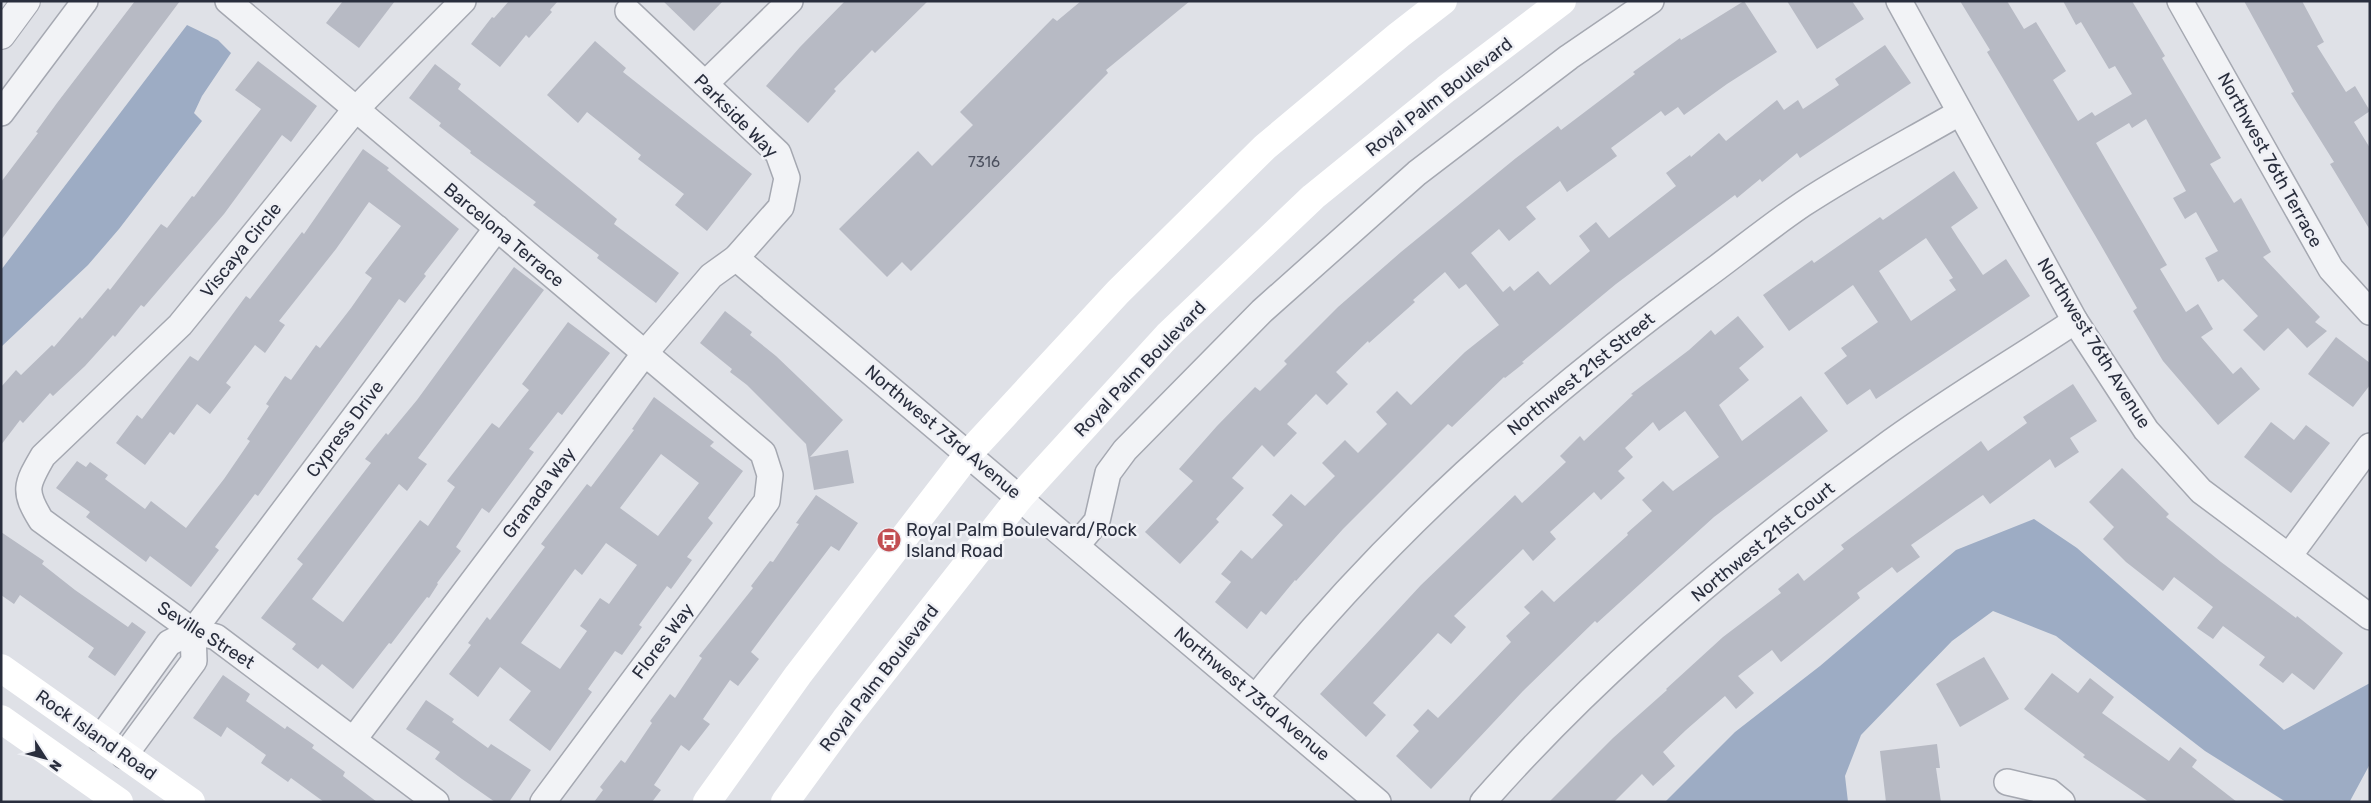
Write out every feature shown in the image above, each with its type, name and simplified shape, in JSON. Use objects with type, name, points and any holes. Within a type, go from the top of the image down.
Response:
[{"type":"main road","points":[[707,802],[798,675],[968,453],[1118,292],[1265,147],[1444,1]]},
{"type":"main road","name":"Royal Palm Boulevard","points":[[785,802],[845,720],[1020,497],[1168,335],[1313,197],[1446,90],[1562,1]]},
{"type":"main road","name":"Rock Island Road","points":[[1,668],[191,802]]},
{"type":"main road","points":[[1,719],[119,802]]},
{"type":"street","points":[[1,34],[26,1]]},
{"type":"street","points":[[1,112],[85,1]]},
{"type":"street","name":"Barcelona Terrace","points":[[228,1],[763,453],[770,475]]},
{"type":"street","name":"Viscaya Circle","points":[[29,500],[29,480],[43,456],[180,325],[355,110],[463,1]]},
{"type":"street","points":[[706,84],[790,1]]},
{"type":"street","points":[[1077,545],[1097,520],[1108,473],[1125,450],[1262,311],[1417,173],[1569,57],[1651,1]]},
{"type":"street","name":"Northwest 76th Avenue","points":[[1899,1],[1958,113],[2076,321],[2146,430],[2195,484],[2370,617]]},
{"type":"street","name":"Northwest 76th Terrace","points":[[2180,1],[2331,269],[2370,312]]},
{"type":"street","name":"Parkside Way","points":[[628,11],[778,153],[788,178],[781,207],[736,258]]},
{"type":"street","name":"Northwest 21st Street","points":[[1256,697],[1304,637],[1399,534],[1534,411],[1622,338],[1804,204],[1958,113]]},
{"type":"street","name":"Cypress Drive","points":[[100,739],[169,643],[193,630],[497,228]]},
{"type":"street","name":"Northwest 73rd Avenue","points":[[736,258],[1378,802]]},
{"type":"street","name":"Granada Way","points":[[354,739],[645,353],[711,276],[736,258]]},
{"type":"street","name":"Northwest 21st Court","points":[[1483,802],[1511,770],[1626,654],[1751,548],[1881,449],[2076,321]]},
{"type":"street","points":[[2289,556],[2370,446]]},
{"type":"street","name":"Flores Way","points":[[543,802],[767,501],[770,475]]},
{"type":"street","name":"Seville Street","points":[[29,500],[41,520],[193,630],[216,637],[436,802]]},
{"type":"street","points":[[124,756],[194,660],[193,630]]},
{"type":"street","points":[[2006,782],[2050,792],[2062,802]]},
{"type":"water","points":[[187,25],[218,40],[231,53],[202,96],[194,113],[202,121],[119,229],[88,265],[1,347],[1,270]]},
{"type":"water","points":[[2034,519],[2077,548],[2284,730],[2370,683],[2370,764],[2350,801],[2286,802],[2205,751],[2056,636],[1993,611],[1952,641],[1861,735],[1845,776],[1848,802],[1665,802],[1735,732],[1820,666],[1956,550]]},
{"type":"building","points":[[135,1],[180,1],[1,240],[1,182],[38,133],[36,132],[57,103]]},
{"type":"building","points":[[343,1],[395,1],[359,48],[326,23]]},
{"type":"building","points":[[509,1],[558,1],[550,10],[552,12],[529,38],[526,35],[500,67],[471,44],[492,17],[494,18]]},
{"type":"building","points":[[663,1],[723,1],[694,31]]},
{"type":"building","points":[[845,1],[928,1],[875,53],[872,50],[834,89],[836,91],[808,123],[766,86],[800,47]]},
{"type":"building","points":[[1081,1],[1190,1],[1106,70],[1108,73],[911,271],[902,262],[887,277],[839,229],[918,151],[932,166],[973,125],[960,112],[1053,18],[1057,21]]},
{"type":"building","points":[[1744,1],[1777,52],[1727,84],[1684,115],[1678,107],[1665,116],[1661,111],[1611,148],[1617,156],[1567,192],[1560,181],[1526,207],[1536,219],[1509,241],[1499,229],[1471,253],[1503,292],[1510,286],[1514,291],[1538,271],[1550,285],[1590,251],[1579,236],[1596,222],[1609,238],[1676,186],[1666,173],[1690,155],[1691,157],[1719,133],[1726,141],[1777,100],[1784,110],[1798,100],[1803,109],[1839,85],[1835,79],[1885,45],[1911,83],[1800,158],[1797,153],[1762,182],[1760,179],[1737,198],[1735,195],[1616,284],[1522,362],[1524,363],[1504,377],[1452,427],[1448,424],[1343,529],[1295,580],[1266,615],[1261,611],[1247,629],[1215,602],[1231,582],[1221,574],[1241,550],[1252,559],[1283,525],[1272,515],[1291,494],[1305,506],[1335,476],[1322,463],[1345,440],[1358,453],[1387,424],[1376,412],[1397,391],[1411,405],[1465,352],[1499,325],[1466,284],[1459,289],[1445,272],[1413,300],[1415,302],[1369,343],[1368,341],[1336,372],[1348,384],[1327,405],[1316,394],[1287,424],[1297,433],[1274,457],[1262,445],[1232,478],[1244,488],[1216,519],[1219,522],[1180,564],[1145,532],[1193,481],[1179,469],[1255,387],[1260,391],[1287,364],[1284,361],[1338,307],[1401,252],[1558,126],[1561,130],[1635,74],[1633,72],[1680,38],[1681,40]]},
{"type":"building","points":[[1787,1],[1852,1],[1864,19],[1817,49]]},
{"type":"building","points":[[1960,1],[2007,1],[2024,29],[2036,22],[2066,71],[2053,80],[2078,121],[2092,112],[2095,116],[2132,94],[2115,66],[2109,69],[2081,22],[2076,25],[2063,1],[2132,1],[2165,56],[2162,58],[2221,158],[2210,164],[2234,203],[2241,198],[2271,252],[2263,257],[2320,317],[2315,322],[2327,331],[2307,348],[2288,328],[2264,351],[2243,330],[2258,316],[2223,279],[2218,282],[2205,258],[2218,251],[2196,212],[2185,219],[2173,198],[2186,191],[2146,119],[2132,128],[2129,123],[2096,143],[2167,265],[2160,269],[2186,312],[2198,304],[2213,329],[2201,337],[2233,374],[2241,367],[2260,389],[2218,425],[2163,361],[2133,311],[2137,308],[1987,52],[1990,50]]},
{"type":"building","points":[[2244,1],[2302,1],[2324,42],[2317,46],[2346,92],[2355,86],[2370,111],[2354,122],[2370,148],[2370,230],[2330,164],[2334,162],[2291,93],[2294,92]]},
{"type":"building","points":[[595,41],[626,68],[623,72],[752,174],[707,231],[675,205],[684,194],[638,159],[641,155],[587,112],[578,123],[547,95]]},
{"type":"building","points":[[258,61],[317,106],[291,142],[282,135],[224,214],[144,307],[141,305],[115,337],[113,335],[85,366],[53,396],[50,393],[23,423],[20,420],[1,445],[1,387],[16,370],[21,375],[52,345],[54,347],[80,317],[82,319],[108,288],[110,290],[161,224],[167,228],[192,196],[194,197],[261,109],[235,90]]},
{"type":"building","points":[[435,64],[461,84],[458,89],[617,219],[614,224],[679,273],[656,303],[597,258],[599,255],[533,205],[536,202],[470,153],[471,151],[439,126],[441,123],[409,98]]},
{"type":"building","points":[[363,149],[389,168],[387,170],[459,229],[424,274],[426,276],[405,303],[399,299],[258,496],[255,494],[215,547],[219,550],[191,587],[150,556],[146,562],[86,517],[90,512],[56,488],[77,461],[86,467],[90,462],[108,475],[105,479],[145,509],[151,501],[186,528],[224,479],[250,441],[247,439],[269,406],[266,404],[285,376],[291,380],[316,345],[320,348],[351,308],[372,278],[365,273],[401,226],[369,202],[336,249],[279,321],[285,325],[265,353],[255,345],[226,383],[231,387],[210,414],[197,404],[174,435],[170,432],[145,465],[116,443],[137,415],[142,419],[190,356],[198,361],[246,296],[250,299],[302,232],[304,234]]},
{"type":"building","points":[[1954,171],[1978,208],[1951,227],[1983,275],[2006,259],[2030,296],[1876,399],[1870,389],[1847,405],[1824,373],[1847,356],[1841,348],[1878,322],[1853,285],[1789,331],[1763,295],[1812,260],[1814,263],[1880,217],[1883,220]],"holes":[[[1926,238],[1953,278],[1949,280],[1956,290],[1911,321],[1879,271]]]},
{"type":"building","points":[[514,267],[544,290],[418,458],[427,464],[407,491],[399,484],[312,599],[343,622],[420,520],[428,526],[455,487],[447,481],[492,423],[499,428],[529,390],[522,384],[568,322],[610,353],[562,415],[558,412],[529,449],[534,452],[489,513],[482,508],[456,547],[461,551],[437,583],[429,598],[427,597],[353,689],[322,664],[318,669],[292,649],[296,644],[261,618],[303,564],[297,559],[371,463],[365,459],[417,400]]},
{"type":"building","points":[[725,311],[752,332],[750,335],[776,356],[843,420],[810,457],[848,450],[854,483],[814,490],[806,444],[747,385],[730,372],[732,369],[700,343]]},
{"type":"building","points":[[1738,316],[1764,347],[1739,368],[1749,380],[1719,405],[1742,441],[1801,396],[1828,431],[1714,517],[1597,623],[1595,621],[1523,691],[1431,789],[1396,756],[1419,731],[1413,725],[1428,709],[1438,718],[1511,642],[1506,636],[1530,613],[1524,607],[1542,590],[1554,602],[1628,535],[1627,533],[1652,511],[1642,500],[1663,481],[1673,491],[1719,457],[1685,411],[1659,431],[1653,422],[1625,448],[1633,457],[1618,471],[1625,478],[1601,500],[1594,492],[1550,532],[1556,539],[1533,561],[1523,549],[1454,616],[1466,627],[1451,644],[1438,633],[1373,703],[1386,715],[1366,737],[1320,694],[1421,585],[1515,495],[1522,503],[1566,462],[1560,456],[1580,436],[1584,441],[1633,395],[1631,394],[1689,350],[1711,330],[1715,335]]},
{"type":"building","points":[[2336,337],[2370,363],[2370,385],[2353,407],[2308,374]]},
{"type":"building","points":[[2073,384],[2097,421],[2070,438],[2079,452],[2055,468],[2050,459],[1990,504],[1983,495],[1911,545],[1920,557],[1897,573],[1892,567],[1857,593],[1860,598],[1781,662],[1772,650],[1738,676],[1754,693],[1736,709],[1725,696],[1686,730],[1663,752],[1675,766],[1653,786],[1642,774],[1614,802],[1549,802],[1613,738],[1666,689],[1723,637],[1781,593],[1778,589],[1798,573],[1804,581],[1844,549],[1841,545],[1981,441],[1988,451],[2027,423],[2023,417]]},
{"type":"building","points":[[654,397],[714,442],[710,446],[743,471],[708,518],[713,523],[687,557],[692,560],[671,589],[667,586],[639,625],[642,627],[622,655],[615,651],[588,689],[592,692],[550,751],[509,720],[531,691],[500,667],[478,697],[449,674],[471,645],[468,643],[487,617],[490,620],[545,547],[541,544],[587,484],[591,487],[634,430],[632,429]],"holes":[[[661,454],[699,483],[658,536],[620,508]],[[606,543],[637,565],[609,604],[600,598],[580,626],[587,631],[560,669],[521,643],[575,569],[582,575]]]},
{"type":"building","points":[[2271,422],[2294,440],[2306,425],[2330,443],[2291,493],[2244,457]]},
{"type":"building","points":[[2122,468],[2169,514],[2166,517],[2221,562],[2296,618],[2297,616],[2343,653],[2314,690],[2292,673],[2283,683],[2259,665],[2265,657],[2223,626],[2213,639],[2197,628],[2213,607],[2174,577],[2163,591],[2126,562],[2103,539],[2114,527],[2089,502]]},
{"type":"building","points":[[816,495],[858,523],[839,551],[831,546],[777,617],[751,652],[759,659],[738,686],[730,680],[703,719],[710,724],[689,751],[681,745],[654,785],[661,790],[652,802],[594,802],[603,790],[600,787],[621,760],[625,763],[652,723],[650,721],[670,694],[675,698],[702,658],[699,656],[753,588],[751,586],[770,561],[773,562],[799,524],[796,523]]},
{"type":"building","points":[[1,532],[44,561],[42,564],[75,590],[128,627],[132,622],[146,632],[115,676],[88,657],[94,648],[20,595],[14,604],[1,595]]},
{"type":"building","points":[[1984,657],[2009,699],[1960,727],[1936,684]]},
{"type":"building","points":[[2052,673],[2078,693],[2090,678],[2114,697],[2102,713],[2169,761],[2180,747],[2197,760],[2192,767],[2237,802],[2149,802],[2083,757],[2085,755],[2024,709]]},
{"type":"building","points":[[223,675],[250,694],[246,701],[285,729],[287,726],[314,745],[312,748],[345,772],[343,776],[377,802],[324,802],[291,778],[288,782],[261,763],[266,755],[227,727],[221,737],[193,718]]},
{"type":"building","points":[[426,700],[454,719],[452,722],[488,748],[491,744],[531,770],[509,802],[495,802],[462,779],[435,759],[440,752],[406,729]]},
{"type":"building","points":[[1937,744],[1940,768],[1936,768],[1941,802],[1886,802],[1880,751]]},
{"type":"place","name":"Royal Palm Boulevard/Rock Island Road","points":[[889,540]]}]
